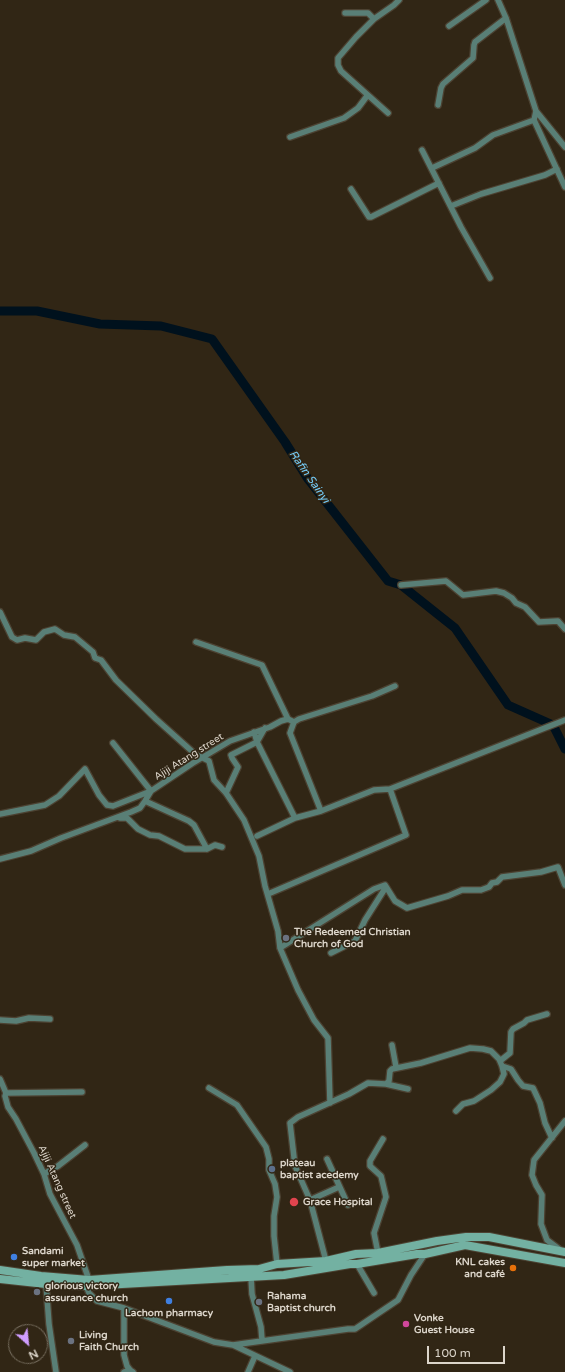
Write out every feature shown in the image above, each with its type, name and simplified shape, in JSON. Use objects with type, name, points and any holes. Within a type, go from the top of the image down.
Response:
[{"type":"main road","points":[[0,1270],[88,1283],[227,1270],[259,1269],[277,1264],[326,1261],[356,1254],[378,1252],[466,1237],[489,1237],[565,1252]]},
{"type":"main road","points":[[0,1278],[46,1284],[284,1275],[425,1254],[465,1245],[565,1263]]},
{"type":"street","points":[[388,113],[340,71],[338,58],[374,18],[399,0]]},
{"type":"street","points":[[449,26],[486,0]]},
{"type":"street","points":[[498,0],[506,18],[536,111],[565,147]]},
{"type":"street","points":[[345,13],[368,14],[374,18]]},
{"type":"street","points":[[438,105],[440,91],[443,84],[473,58],[475,42],[506,18]]},
{"type":"street","points":[[290,138],[344,118],[358,108],[367,96]]},
{"type":"street","points":[[536,111],[534,120],[565,187]]},
{"type":"street","points":[[432,168],[474,148],[493,135],[534,120]]},
{"type":"street","points":[[422,150],[490,278]]},
{"type":"street","points":[[451,206],[481,194],[545,175],[557,169]]},
{"type":"street","points":[[351,189],[371,217],[439,183]]},
{"type":"street","points":[[401,585],[446,581],[463,595],[496,591],[504,593],[512,598],[516,603],[525,607],[539,622],[558,621],[565,629]]},
{"type":"street","points":[[0,612],[12,637],[17,640],[25,638],[36,640],[44,632],[55,629],[64,635],[75,637],[93,652],[95,658],[101,660],[116,680],[195,754],[209,761],[214,780],[226,793],[244,820],[259,856],[278,930],[280,948],[298,990],[314,1020],[328,1038],[330,1103]]},
{"type":"street","points":[[196,642],[262,665],[288,718],[294,722]]},
{"type":"street","points":[[322,811],[290,733],[294,722],[299,719],[372,696],[395,686]]},
{"type":"street","name":"Ajiji Atang street","points":[[0,859],[32,851],[61,838],[140,808],[151,791],[202,758],[230,741],[288,718]]},
{"type":"street","points":[[257,836],[295,818],[322,811],[374,790],[390,789],[565,720]]},
{"type":"street","points":[[226,793],[238,767],[231,755],[257,742],[265,728]]},
{"type":"street","points":[[254,732],[257,742],[295,818]]},
{"type":"street","points":[[0,814],[45,805],[59,796],[85,769],[99,795],[107,805],[113,806],[151,791],[113,743]]},
{"type":"street","points":[[268,894],[406,836],[390,789]]},
{"type":"street","points":[[145,801],[189,821],[194,825],[207,848]]},
{"type":"street","points":[[113,818],[127,818],[138,829],[150,835],[159,836],[185,849],[207,848],[215,845],[222,847]]},
{"type":"street","points":[[280,948],[374,889],[385,885],[395,901],[407,908],[448,896],[462,890],[481,890],[489,887],[492,883],[497,882],[502,877],[541,872],[558,867],[565,885]]},
{"type":"street","points":[[331,953],[355,942],[365,920],[386,887]]},
{"type":"street","points":[[501,1063],[510,1053],[511,1032],[513,1029],[524,1024],[527,1020],[547,1014]]},
{"type":"street","points":[[0,1020],[16,1021],[29,1018],[50,1019]]},
{"type":"street","points":[[392,1045],[396,1067]]},
{"type":"street","points":[[386,1084],[389,1081],[390,1071],[396,1067],[421,1063],[470,1048],[491,1051],[501,1063],[511,1069],[524,1086],[533,1088],[540,1103],[545,1123],[552,1138]]},
{"type":"street","points":[[456,1111],[463,1104],[480,1098],[500,1082],[504,1074],[501,1063]]},
{"type":"street","name":"Ajiji Atang street","points":[[0,1079],[6,1094],[5,1096],[8,1107],[31,1146],[44,1174],[50,1194],[78,1246],[88,1283]]},
{"type":"street","points":[[326,1261],[310,1200],[294,1166],[290,1123],[298,1117],[357,1090],[368,1083],[386,1084],[408,1089]]},
{"type":"street","points":[[209,1088],[237,1105],[266,1147],[269,1159],[268,1170],[275,1184],[277,1197],[274,1216],[274,1236],[277,1264]]},
{"type":"street","points":[[6,1094],[82,1092]]},
{"type":"street","points":[[565,1122],[534,1160],[532,1175],[542,1195],[541,1224],[547,1240],[552,1245],[565,1252]]},
{"type":"street","points":[[378,1252],[374,1233],[386,1197],[381,1176],[370,1166],[370,1161],[383,1139]]},
{"type":"street","points":[[44,1174],[58,1166],[85,1145]]},
{"type":"street","points":[[327,1159],[348,1205]]},
{"type":"street","points":[[310,1200],[339,1187]]},
{"type":"street","points":[[233,1345],[355,1329],[398,1300],[411,1275],[425,1254]]},
{"type":"street","points":[[357,1264],[374,1293]]},
{"type":"street","points":[[251,1277],[252,1294],[261,1327],[262,1340]]},
{"type":"street","points":[[88,1283],[89,1293],[97,1301],[124,1308],[214,1342],[233,1345],[290,1372]]},
{"type":"street","points":[[46,1284],[49,1324],[56,1372]]},
{"type":"street","points":[[124,1308],[124,1355],[129,1371]]},
{"type":"street","points":[[248,1372],[255,1356]]},
{"type":"waterway","name":"Rafin Sainyi","points":[[0,311],[37,311],[100,324],[161,326],[212,339],[285,442],[308,479],[388,581],[401,585],[455,628],[508,705],[553,725],[565,749]]},
{"type":"place","name":"The Redeemed Christian Church of God","points":[[286,938]]},
{"type":"place","name":"plateau baptist acedemy","points":[[272,1169]]},
{"type":"place","name":"Grace Hospital","points":[[294,1202]]},
{"type":"place","name":"Sandami super market","points":[[14,1257]]},
{"type":"place","name":"KNL cakes and café","points":[[513,1268]]},
{"type":"place","name":"glorious victory assurance church","points":[[37,1292]]},
{"type":"place","name":"Lachom pharmacy","points":[[169,1301]]},
{"type":"place","name":"Rahama Baptist church","points":[[259,1302]]},
{"type":"place","name":"Vonke Guest House","points":[[406,1324]]},
{"type":"place","name":"Living Faith Church","points":[[71,1341]]}]
